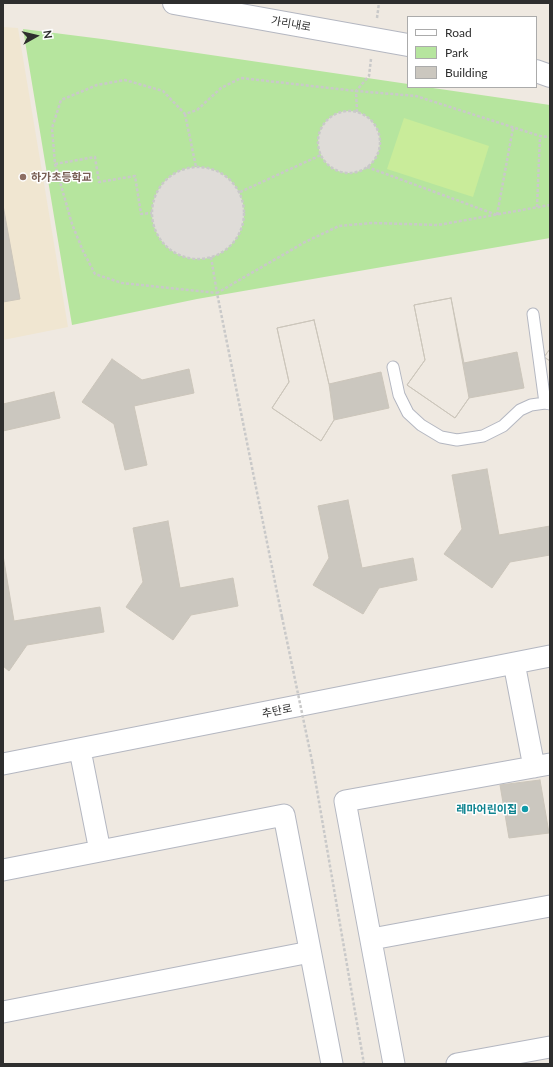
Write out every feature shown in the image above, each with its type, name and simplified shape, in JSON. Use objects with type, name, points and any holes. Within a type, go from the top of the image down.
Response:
[{"type":"street","name":"가리내로","points":[[174,3],[407,46]]},
{"type":"street","points":[[537,71],[550,76]]},
{"type":"street","name":"추탄로","points":[[3,764],[550,656]]},
{"type":"street","points":[[394,1064],[372,939],[345,801],[542,765],[514,663]]},
{"type":"street","points":[[80,750],[100,851]]},
{"type":"street","points":[[3,870],[284,815],[332,1064]]},
{"type":"street","points":[[372,939],[550,906]]},
{"type":"street","points":[[3,1012],[310,952]]},
{"type":"street","points":[[457,1064],[550,1047]]},
{"type":"lane","points":[[393,367],[399,395],[408,413],[427,429],[441,436],[457,440],[483,436],[503,426],[520,410],[548,403],[533,314]]},
{"type":"path","points":[[378,10],[379,3]]},
{"type":"path","points":[[357,112],[356,91],[369,76]]},
{"type":"path","points":[[185,114],[197,110],[208,102],[221,88],[242,78],[356,91],[416,96],[513,128],[540,136],[550,137]]},
{"type":"path","points":[[196,167],[185,114],[163,91],[125,80],[97,85],[61,100],[52,128],[55,164],[72,224],[83,251],[95,274],[122,283],[217,293],[305,242],[339,226],[372,223],[438,225],[550,205]]},
{"type":"path","points":[[348,111],[357,112],[367,117],[374,124],[378,132],[378,151],[374,160],[367,167],[351,173],[342,172],[326,163],[321,155],[318,140],[322,126],[329,118],[338,113],[348,111]]},
{"type":"path","points":[[498,215],[513,128]]},
{"type":"path","points":[[538,207],[540,136]]},
{"type":"path","points":[[240,192],[321,155]]},
{"type":"path","points":[[55,164],[94,157],[99,182],[135,176],[141,214],[152,213]]},
{"type":"path","points":[[203,166],[218,170],[231,179],[240,192],[244,205],[244,218],[241,231],[234,243],[224,252],[211,257],[197,259],[183,257],[170,250],[160,240],[154,227],[152,213],[154,197],[162,184],[173,173],[188,167],[203,166]]},
{"type":"path","points":[[367,167],[498,215]]},
{"type":"path","points":[[211,257],[312,761],[364,1064]]},
{"type":"shaded area","name":"하가초등학교","points":[[3,27],[18,28],[68,327],[3,340]]},
{"type":"shaded area","points":[[349,111],[361,114],[371,120],[377,130],[380,142],[377,154],[371,164],[361,170],[349,173],[337,170],[327,164],[321,154],[318,142],[321,130],[327,120],[337,114]]},
{"type":"shaded area","points":[[198,167],[216,170],[231,180],[241,195],[244,213],[241,231],[231,246],[216,256],[198,259],[180,256],[165,246],[155,231],[152,213],[155,195],[165,180],[180,170]]},
{"type":"green space","points":[[23,29],[102,39],[407,84],[407,88],[433,88],[550,105],[550,238],[197,299],[72,325]]},
{"type":"green space","points":[[404,118],[489,146],[473,197],[387,169]]},
{"type":"building","points":[[3,205],[20,299],[3,302]]},
{"type":"building","points":[[451,298],[464,363],[517,352],[524,388],[469,398],[455,418],[407,385],[425,360],[414,305]]},
{"type":"building","points":[[451,298],[469,398],[455,418],[407,385],[425,360],[414,305]]},
{"type":"building","points":[[314,320],[329,384],[381,372],[389,408],[334,420],[321,441],[272,408],[289,382],[277,328]]},
{"type":"building","points":[[314,320],[329,384],[334,420],[321,441],[272,408],[289,382],[277,328]]},
{"type":"building","points":[[550,349],[550,361],[544,357]]},
{"type":"building","points":[[550,349],[550,361],[544,357]]},
{"type":"building","points":[[112,359],[142,380],[189,369],[194,393],[134,406],[147,465],[125,470],[114,424],[82,402]]},
{"type":"building","points":[[54,392],[60,418],[3,431],[3,404]]},
{"type":"building","points":[[487,469],[499,535],[550,526],[550,555],[510,562],[492,588],[444,554],[462,529],[452,475]]},
{"type":"building","points":[[348,500],[362,568],[413,558],[417,580],[379,588],[363,614],[313,585],[329,558],[318,506]]},
{"type":"building","points":[[168,521],[180,588],[233,578],[238,606],[191,615],[173,640],[126,607],[143,582],[133,528]]},
{"type":"building","points":[[3,555],[14,621],[100,607],[104,632],[27,645],[9,671],[3,666]]},
{"type":"building","name":"레마어린이집","points":[[540,780],[549,833],[509,838],[500,785]]},
{"type":"place","name":"하가초등학교","points":[[23,177]]},
{"type":"place","name":"레마어린이집","points":[[525,809]]}]
